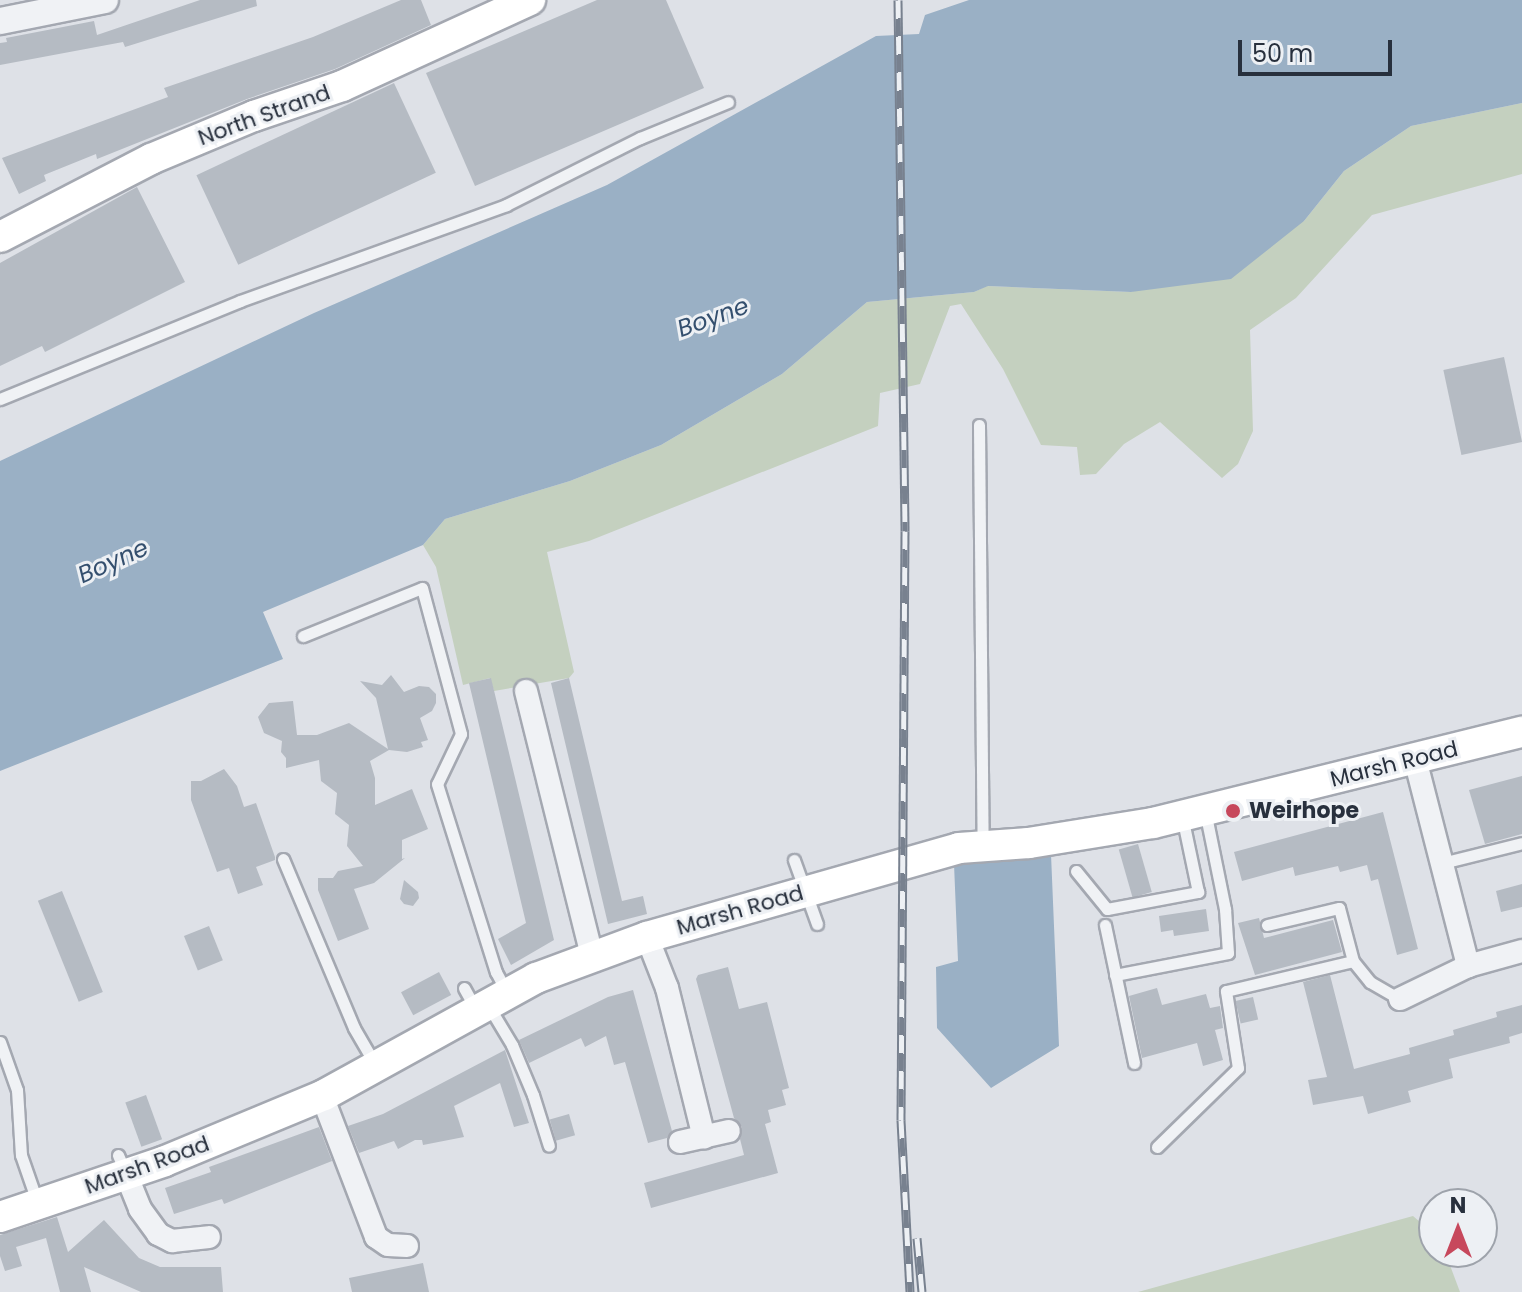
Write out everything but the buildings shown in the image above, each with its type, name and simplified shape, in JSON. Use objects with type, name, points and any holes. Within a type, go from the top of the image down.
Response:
[{"type":"main road","name":"North Strand","points":[[0,237],[151,159],[254,116],[342,86],[530,0]]},
{"type":"main road","name":"Marsh Road","points":[[0,1217],[38,1204],[122,1164],[322,1096],[484,999],[647,937],[959,848],[1044,841],[1194,813],[1522,732]]},
{"type":"street","points":[[0,21],[105,0]]},
{"type":"street","points":[[526,691],[592,956]]},
{"type":"street","points":[[1415,759],[1468,966]]},
{"type":"street","points":[[647,937],[667,988],[704,1137]]},
{"type":"street","points":[[1400,999],[1468,966],[1522,951]]},
{"type":"street","points":[[322,1096],[376,1237],[388,1245],[407,1246]]},
{"type":"street","points":[[680,1142],[729,1131]]},
{"type":"street","points":[[122,1164],[140,1209],[158,1234],[172,1241],[209,1237]]},
{"type":"lane","points":[[0,399],[240,301],[429,230],[506,205],[640,138],[728,102]]},
{"type":"lane","points":[[979,425],[983,846]]},
{"type":"lane","points":[[303,636],[422,588],[461,734],[437,784],[496,972],[484,999],[512,1045],[533,1095],[549,1146]]},
{"type":"lane","points":[[1076,871],[1107,909],[1198,892],[1194,813]]},
{"type":"lane","points":[[1115,975],[1228,953],[1225,909],[1194,813]]},
{"type":"lane","points":[[1442,863],[1522,843]]},
{"type":"lane","points":[[283,859],[354,1028],[376,1066]]},
{"type":"lane","points":[[794,860],[817,924]]},
{"type":"lane","points":[[1267,925],[1339,908],[1353,961],[1370,982],[1400,999]]},
{"type":"lane","points":[[1105,925],[1134,1063]]},
{"type":"lane","points":[[1157,1147],[1238,1068],[1226,991],[1353,961]]},
{"type":"lane","points":[[0,1042],[17,1090],[21,1155],[38,1204]]},
{"type":"green space","points":[[1522,103],[1522,174],[1372,215],[1296,298],[1250,330],[1253,431],[1238,464],[1222,478],[1160,422],[1124,444],[1096,474],[1080,475],[1077,447],[1041,445],[1003,369],[961,304],[950,306],[920,384],[880,393],[878,426],[589,541],[547,552],[574,672],[569,678],[494,691],[490,678],[463,685],[436,567],[423,545],[445,519],[570,481],[661,445],[782,374],[867,302],[974,292],[987,286],[1131,292],[1304,221],[1344,171],[1411,126]]},
{"type":"green space","points":[[1413,1216],[1418,1220],[1418,1268],[1451,1268],[1460,1292],[1138,1292]]},
{"type":"water","name":"Boyne","points":[[969,0],[1522,0],[1522,103],[1411,126],[1344,171],[1304,221],[1231,279],[1131,292],[988,286],[974,292],[867,302],[782,374],[661,445],[570,481],[445,519],[423,545],[263,612],[283,659],[0,771],[0,461],[314,313],[607,185],[876,36],[919,34],[925,15]]},
{"type":"water","points":[[1051,854],[1059,1046],[991,1088],[937,1028],[936,967],[958,961],[954,864]]},
{"type":"railway","points":[[898,0],[905,531],[901,1120],[910,1292]]},
{"type":"railway","points":[[917,1238],[922,1292]]},
{"type":"place","name":"Weirhope","points":[[1233,811]]}]
